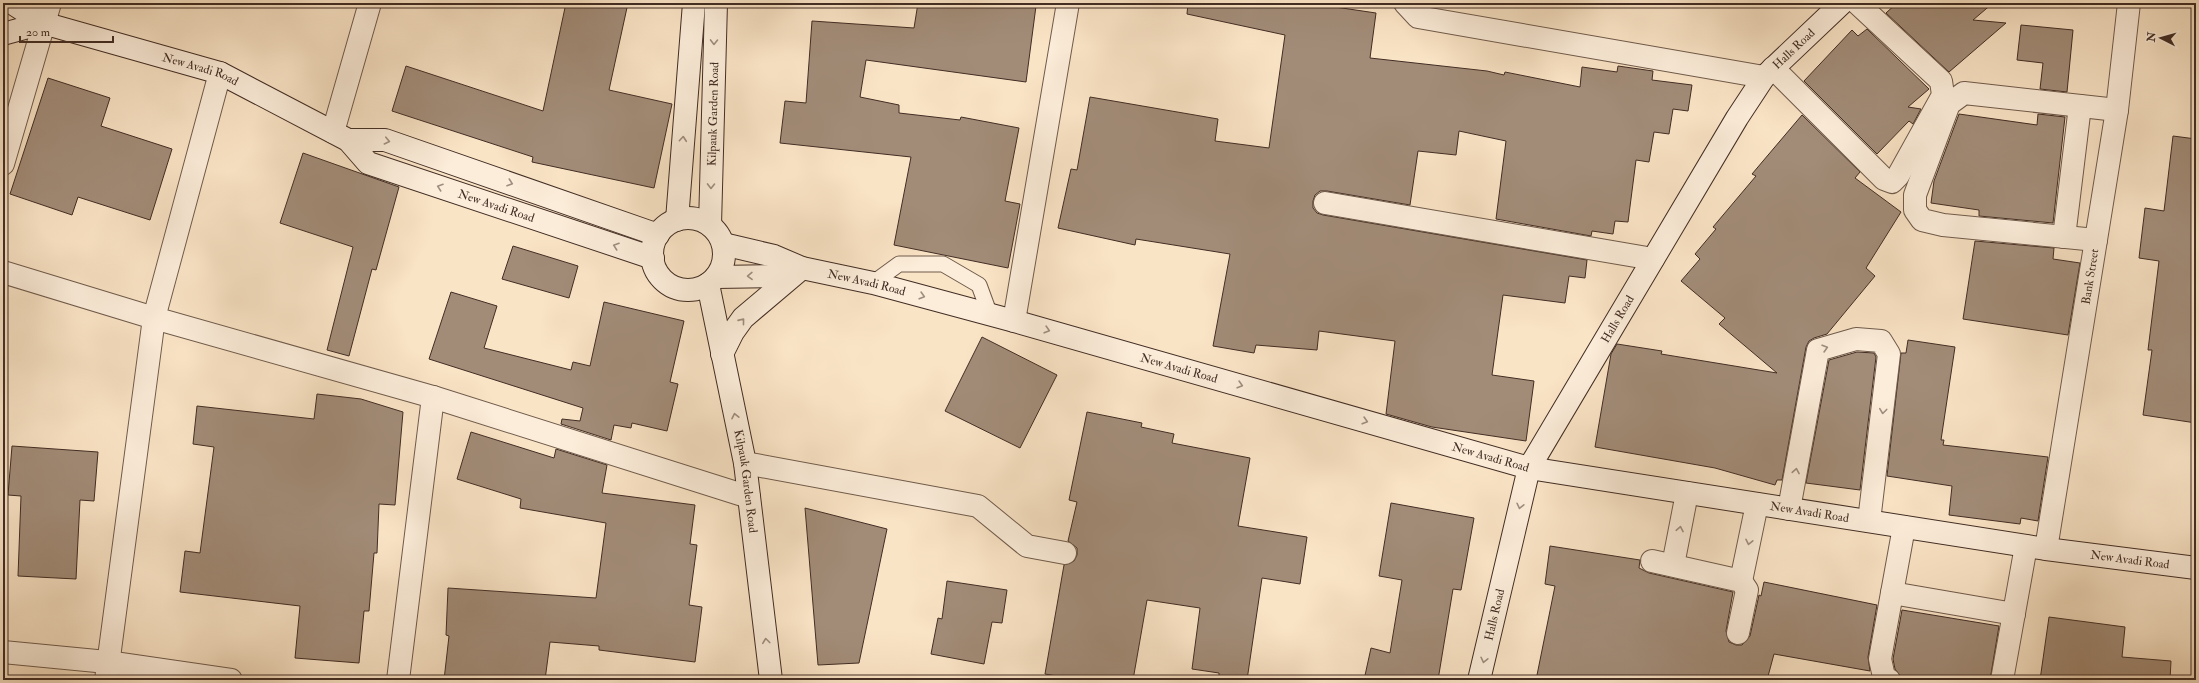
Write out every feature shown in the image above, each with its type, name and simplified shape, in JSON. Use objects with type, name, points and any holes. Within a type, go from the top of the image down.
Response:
[{"type":"street","name":"New Avadi Road","points":[[12,3],[43,23],[220,72],[340,136],[368,163],[653,258]]},
{"type":"street","points":[[3,164],[50,3]]},
{"type":"street","points":[[340,136],[370,3]]},
{"type":"street","name":"Kilpauk Garden Road","points":[[677,220],[694,3]]},
{"type":"street","name":"Kilpauk Garden Road","points":[[710,225],[716,3]]},
{"type":"street","points":[[1014,321],[1068,3]]},
{"type":"street","points":[[1406,3],[1418,17],[1768,73],[1884,179],[1892,182],[1898,176],[1943,95],[1940,81],[1857,3]]},
{"type":"street","name":"Halls Road","points":[[1479,680],[1529,468],[1653,259],[1768,73],[1842,3]]},
{"type":"street","name":"Bank Street","points":[[2002,680],[2014,614],[2036,548],[2096,240],[2116,110],[2129,3]]},
{"type":"street","points":[[3,34],[43,23]]},
{"type":"street","points":[[106,671],[154,318],[220,72]]},
{"type":"street","points":[[2096,240],[1943,225],[1922,220],[1915,210],[1915,195],[1949,104],[1964,93],[2116,110]]},
{"type":"street","points":[[2064,237],[2080,106]]},
{"type":"street","name":"New Avadi Road","points":[[340,136],[385,140],[658,236]]},
{"type":"street","points":[[2072,168],[2106,173]]},
{"type":"street","points":[[1325,203],[1653,259]]},
{"type":"street","points":[[688,218],[699,220],[710,225],[723,244],[724,255],[722,267],[712,281],[697,289],[685,290],[673,287],[664,280],[656,270],[653,258],[654,247],[658,236],[666,226],[677,220],[688,218]]},
{"type":"street","name":"New Avadi Road","points":[[723,244],[774,256],[802,268],[873,282],[1014,321],[1529,468],[2036,548],[2196,568]]},
{"type":"street","name":"New Avadi Road","points":[[712,281],[771,276],[802,268]]},
{"type":"street","points":[[722,354],[733,332],[743,318],[802,268]]},
{"type":"street","points":[[3,272],[154,318],[433,398],[749,497]]},
{"type":"street","name":"Kilpauk Garden Road","points":[[712,281],[722,354],[745,463],[771,680]]},
{"type":"street","points":[[1789,509],[1818,350],[1856,339],[1881,341],[1889,354],[1869,522]]},
{"type":"street","points":[[398,680],[433,398]]},
{"type":"street","points":[[745,463],[978,506],[1027,546],[1065,553]]},
{"type":"street","points":[[1673,565],[1687,493]]},
{"type":"street","points":[[1741,581],[1757,504]]},
{"type":"street","points":[[1890,680],[1884,677],[1880,659],[1904,527]]},
{"type":"street","points":[[1652,561],[1741,581],[1748,590],[1738,633]]},
{"type":"street","points":[[1892,593],[2014,614]]},
{"type":"street","points":[[3,652],[106,671],[231,680]]},
{"type":"lane","points":[[873,282],[899,264],[943,264],[979,285],[990,315]]},
{"type":"building","points":[[566,3],[628,3],[609,90],[672,104],[654,188],[532,162],[533,157],[392,111],[406,66],[543,111]]},
{"type":"building","points":[[918,3],[1014,3],[1036,6],[1026,82],[866,60],[860,97],[899,105],[899,113],[960,120],[961,117],[1019,128],[1005,201],[1020,204],[1008,268],[894,245],[911,157],[780,143],[785,101],[806,103],[812,21],[914,28]]},
{"type":"building","points":[[1188,3],[1308,3],[1376,13],[1370,58],[1487,71],[1504,75],[1505,72],[1580,87],[1582,67],[1617,72],[1618,66],[1653,71],[1652,80],[1692,85],[1688,111],[1673,109],[1669,134],[1654,132],[1649,162],[1636,160],[1628,222],[1615,221],[1613,234],[1592,231],[1591,236],[1496,219],[1506,141],[1459,131],[1456,155],[1418,151],[1410,205],[1327,191],[1320,191],[1315,195],[1313,208],[1317,213],[1323,215],[1587,260],[1585,278],[1569,276],[1565,303],[1503,295],[1492,375],[1534,381],[1526,441],[1432,427],[1386,414],[1395,341],[1319,331],[1317,350],[1256,345],[1254,353],[1213,346],[1230,254],[1136,239],[1135,245],[1058,228],[1071,169],[1077,170],[1090,97],[1218,119],[1215,141],[1269,148],[1285,35],[1187,14]]},
{"type":"building","points":[[1897,3],[1993,3],[1973,20],[2006,23],[1949,72],[1886,13]]},
{"type":"building","points":[[2021,25],[2073,30],[2067,92],[2040,89],[2043,63],[2017,60]]},
{"type":"building","points":[[1867,29],[1929,89],[1908,107],[1921,109],[1913,124],[1909,121],[1877,154],[1804,81],[1852,30],[1858,36]]},
{"type":"building","points":[[48,78],[110,98],[101,126],[172,149],[150,220],[78,197],[72,215],[10,194]]},
{"type":"building","points":[[1959,114],[2037,125],[2038,114],[2065,117],[2053,223],[1979,216],[1979,210],[1931,203],[1934,181]]},
{"type":"building","points":[[1802,115],[1860,172],[1855,178],[1901,212],[1866,268],[1875,276],[1827,334],[1809,341],[1806,347],[1782,480],[1777,480],[1775,485],[1715,468],[1595,447],[1611,354],[1617,344],[1662,351],[1661,354],[1777,373],[1719,324],[1725,318],[1681,281],[1700,259],[1695,254],[1716,229],[1713,227],[1756,176],[1752,174]]},
{"type":"building","points":[[2173,136],[2196,139],[2196,423],[2143,415],[2152,350],[2148,350],[2159,261],[2139,258],[2145,208],[2164,211]]},
{"type":"building","points":[[303,153],[399,187],[376,270],[372,269],[349,356],[327,350],[353,247],[280,223]]},
{"type":"building","points":[[1975,241],[2054,248],[2053,259],[2080,263],[2068,335],[1963,319]]},
{"type":"building","points":[[513,246],[578,266],[569,298],[502,279]]},
{"type":"building","points":[[451,292],[497,306],[484,348],[571,370],[573,362],[590,366],[604,302],[684,321],[670,382],[678,384],[667,431],[632,423],[631,428],[614,425],[611,440],[561,424],[562,419],[580,421],[583,408],[429,359]]},
{"type":"building","points":[[982,337],[1057,375],[1020,448],[945,411]]},
{"type":"building","points":[[1908,340],[1955,347],[1941,440],[1944,440],[1943,445],[2048,457],[2038,521],[2021,518],[2020,524],[1949,515],[1952,486],[1887,476],[1901,353],[1906,353]]},
{"type":"building","points":[[1857,352],[1874,353],[1876,357],[1860,490],[1806,483],[1829,360]]},
{"type":"building","points":[[317,394],[361,399],[403,412],[395,505],[379,504],[377,553],[374,553],[369,611],[364,611],[359,663],[295,658],[300,606],[180,592],[185,551],[200,553],[214,447],[193,444],[197,406],[314,419]]},
{"type":"building","points":[[1087,412],[1142,423],[1141,427],[1174,434],[1172,443],[1250,458],[1238,526],[1307,537],[1300,584],[1262,578],[1247,680],[1219,680],[1219,673],[1192,669],[1200,608],[1147,600],[1133,680],[1081,680],[1045,674],[1064,565],[1074,561],[1077,555],[1077,548],[1068,541],[1077,502],[1069,500]]},
{"type":"building","points":[[471,432],[554,458],[556,449],[607,465],[602,493],[695,505],[690,544],[697,545],[689,605],[702,607],[695,662],[599,650],[599,646],[550,642],[545,680],[444,680],[449,636],[446,635],[448,588],[596,598],[606,523],[520,508],[521,499],[457,479]]},
{"type":"building","points":[[12,446],[98,452],[94,501],[80,500],[76,579],[18,576],[21,496],[8,495]]},
{"type":"building","points":[[1391,503],[1474,518],[1461,590],[1453,589],[1438,680],[1364,680],[1371,648],[1390,653],[1402,580],[1379,576]]},
{"type":"building","points":[[805,508],[887,529],[859,663],[818,665]]},
{"type":"building","points":[[1550,546],[1640,560],[1639,568],[1649,573],[1733,592],[1726,631],[1729,642],[1736,645],[1742,645],[1750,636],[1759,595],[1761,596],[1764,582],[1877,605],[1868,657],[1870,671],[1774,654],[1767,680],[1536,680],[1555,586],[1545,584]]},
{"type":"building","points":[[947,581],[1007,590],[1002,623],[992,622],[984,664],[931,654],[938,618],[942,619]]},
{"type":"building","points":[[1902,610],[1999,626],[1990,680],[1918,680],[1901,677],[1895,669],[1893,659]]},
{"type":"building","points":[[2049,617],[2125,627],[2122,657],[2171,661],[2170,680],[2040,680]]}]
